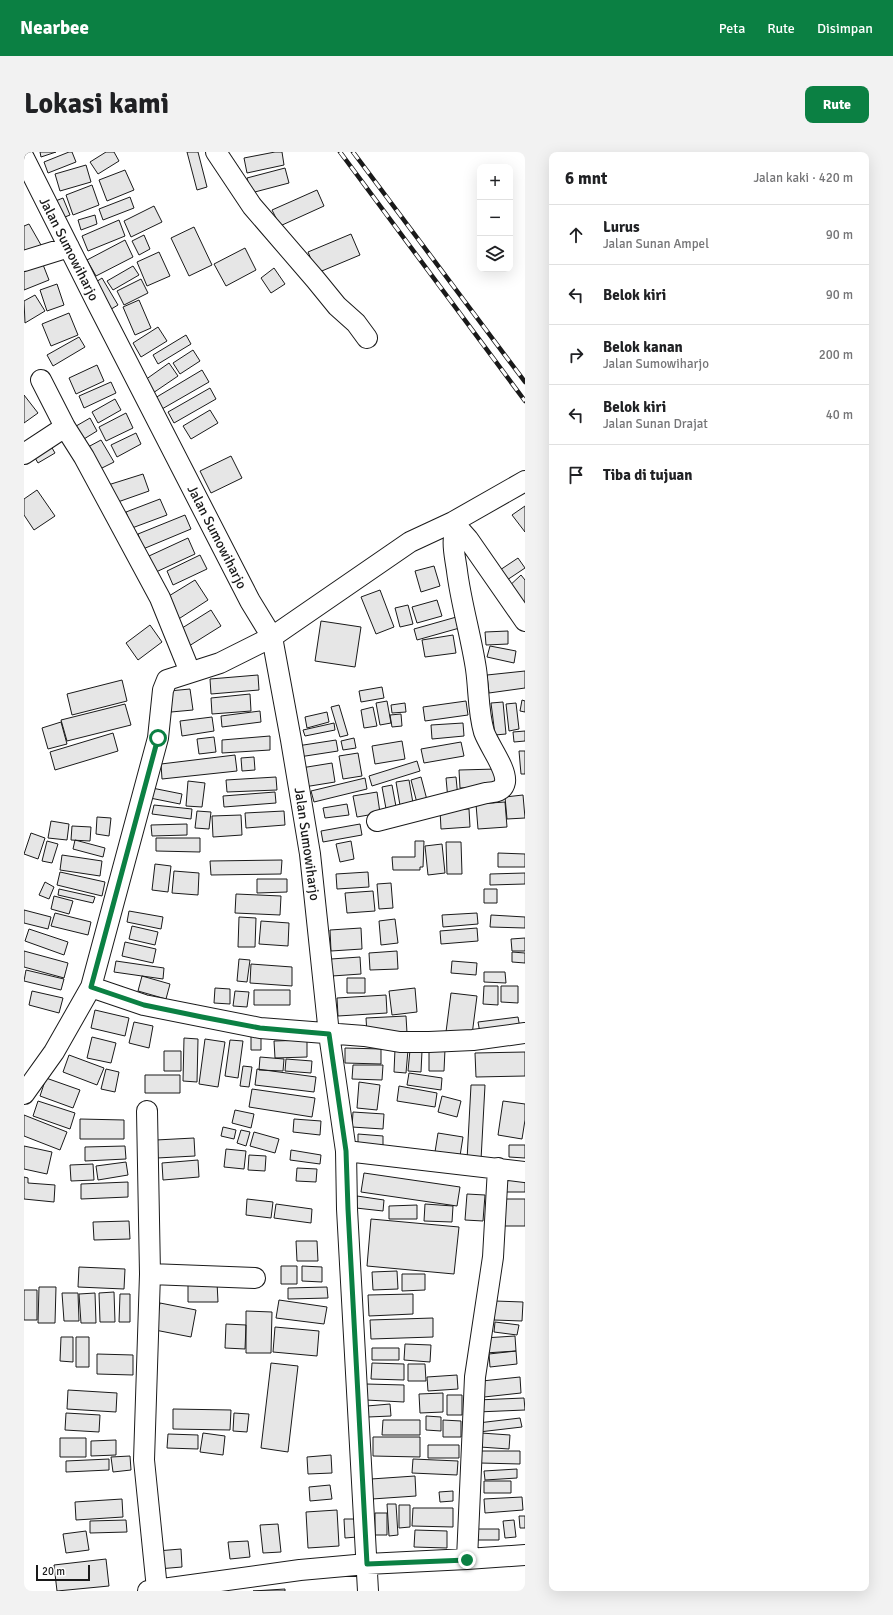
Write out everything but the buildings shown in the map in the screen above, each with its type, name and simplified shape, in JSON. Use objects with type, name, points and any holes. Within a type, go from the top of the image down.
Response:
[{"type":"street","points":[[216,152],[252,206],[337,306],[356,323],[367,338]]},
{"type":"street","name":"Jalan Sumowiharjo","points":[[24,158],[247,594],[272,637],[310,854],[329,1034],[346,1151],[348,1217],[368,1591]]},
{"type":"street","points":[[24,261],[69,247]]},
{"type":"street","points":[[41,380],[65,427],[84,457],[160,598],[190,672]]},
{"type":"street","points":[[24,454],[65,427]]},
{"type":"street","points":[[24,1094],[54,1052],[91,987],[158,738],[159,717],[164,683],[167,680],[220,663],[272,637],[410,542],[456,526],[525,481]]},
{"type":"street","points":[[456,526],[468,539],[525,621]]},
{"type":"street","points":[[376,821],[464,798],[499,791],[504,787],[505,780],[503,772],[484,733],[475,662],[457,569],[454,538],[456,526]]},
{"type":"street","points":[[91,987],[144,1005],[260,1028],[364,1036],[400,1042],[473,1040],[525,1033]]},
{"type":"street","points":[[146,1111],[150,1274],[144,1460],[153,1590],[300,1570],[367,1564],[467,1560],[525,1555]]},
{"type":"street","points":[[346,1151],[525,1172]]},
{"type":"street","points":[[467,1560],[475,1377],[493,1257],[498,1168]]},
{"type":"street","points":[[150,1274],[255,1278]]},
{"type":"railway","points":[[340,152],[525,401]]},
{"type":"railway","points":[[353,152],[525,382]]},
{"type":"route","points":[[158,738],[108,919],[91,987],[144,1005],[202,1017],[260,1028],[329,1034],[346,1151],[367,1564],[467,1560]]}]
